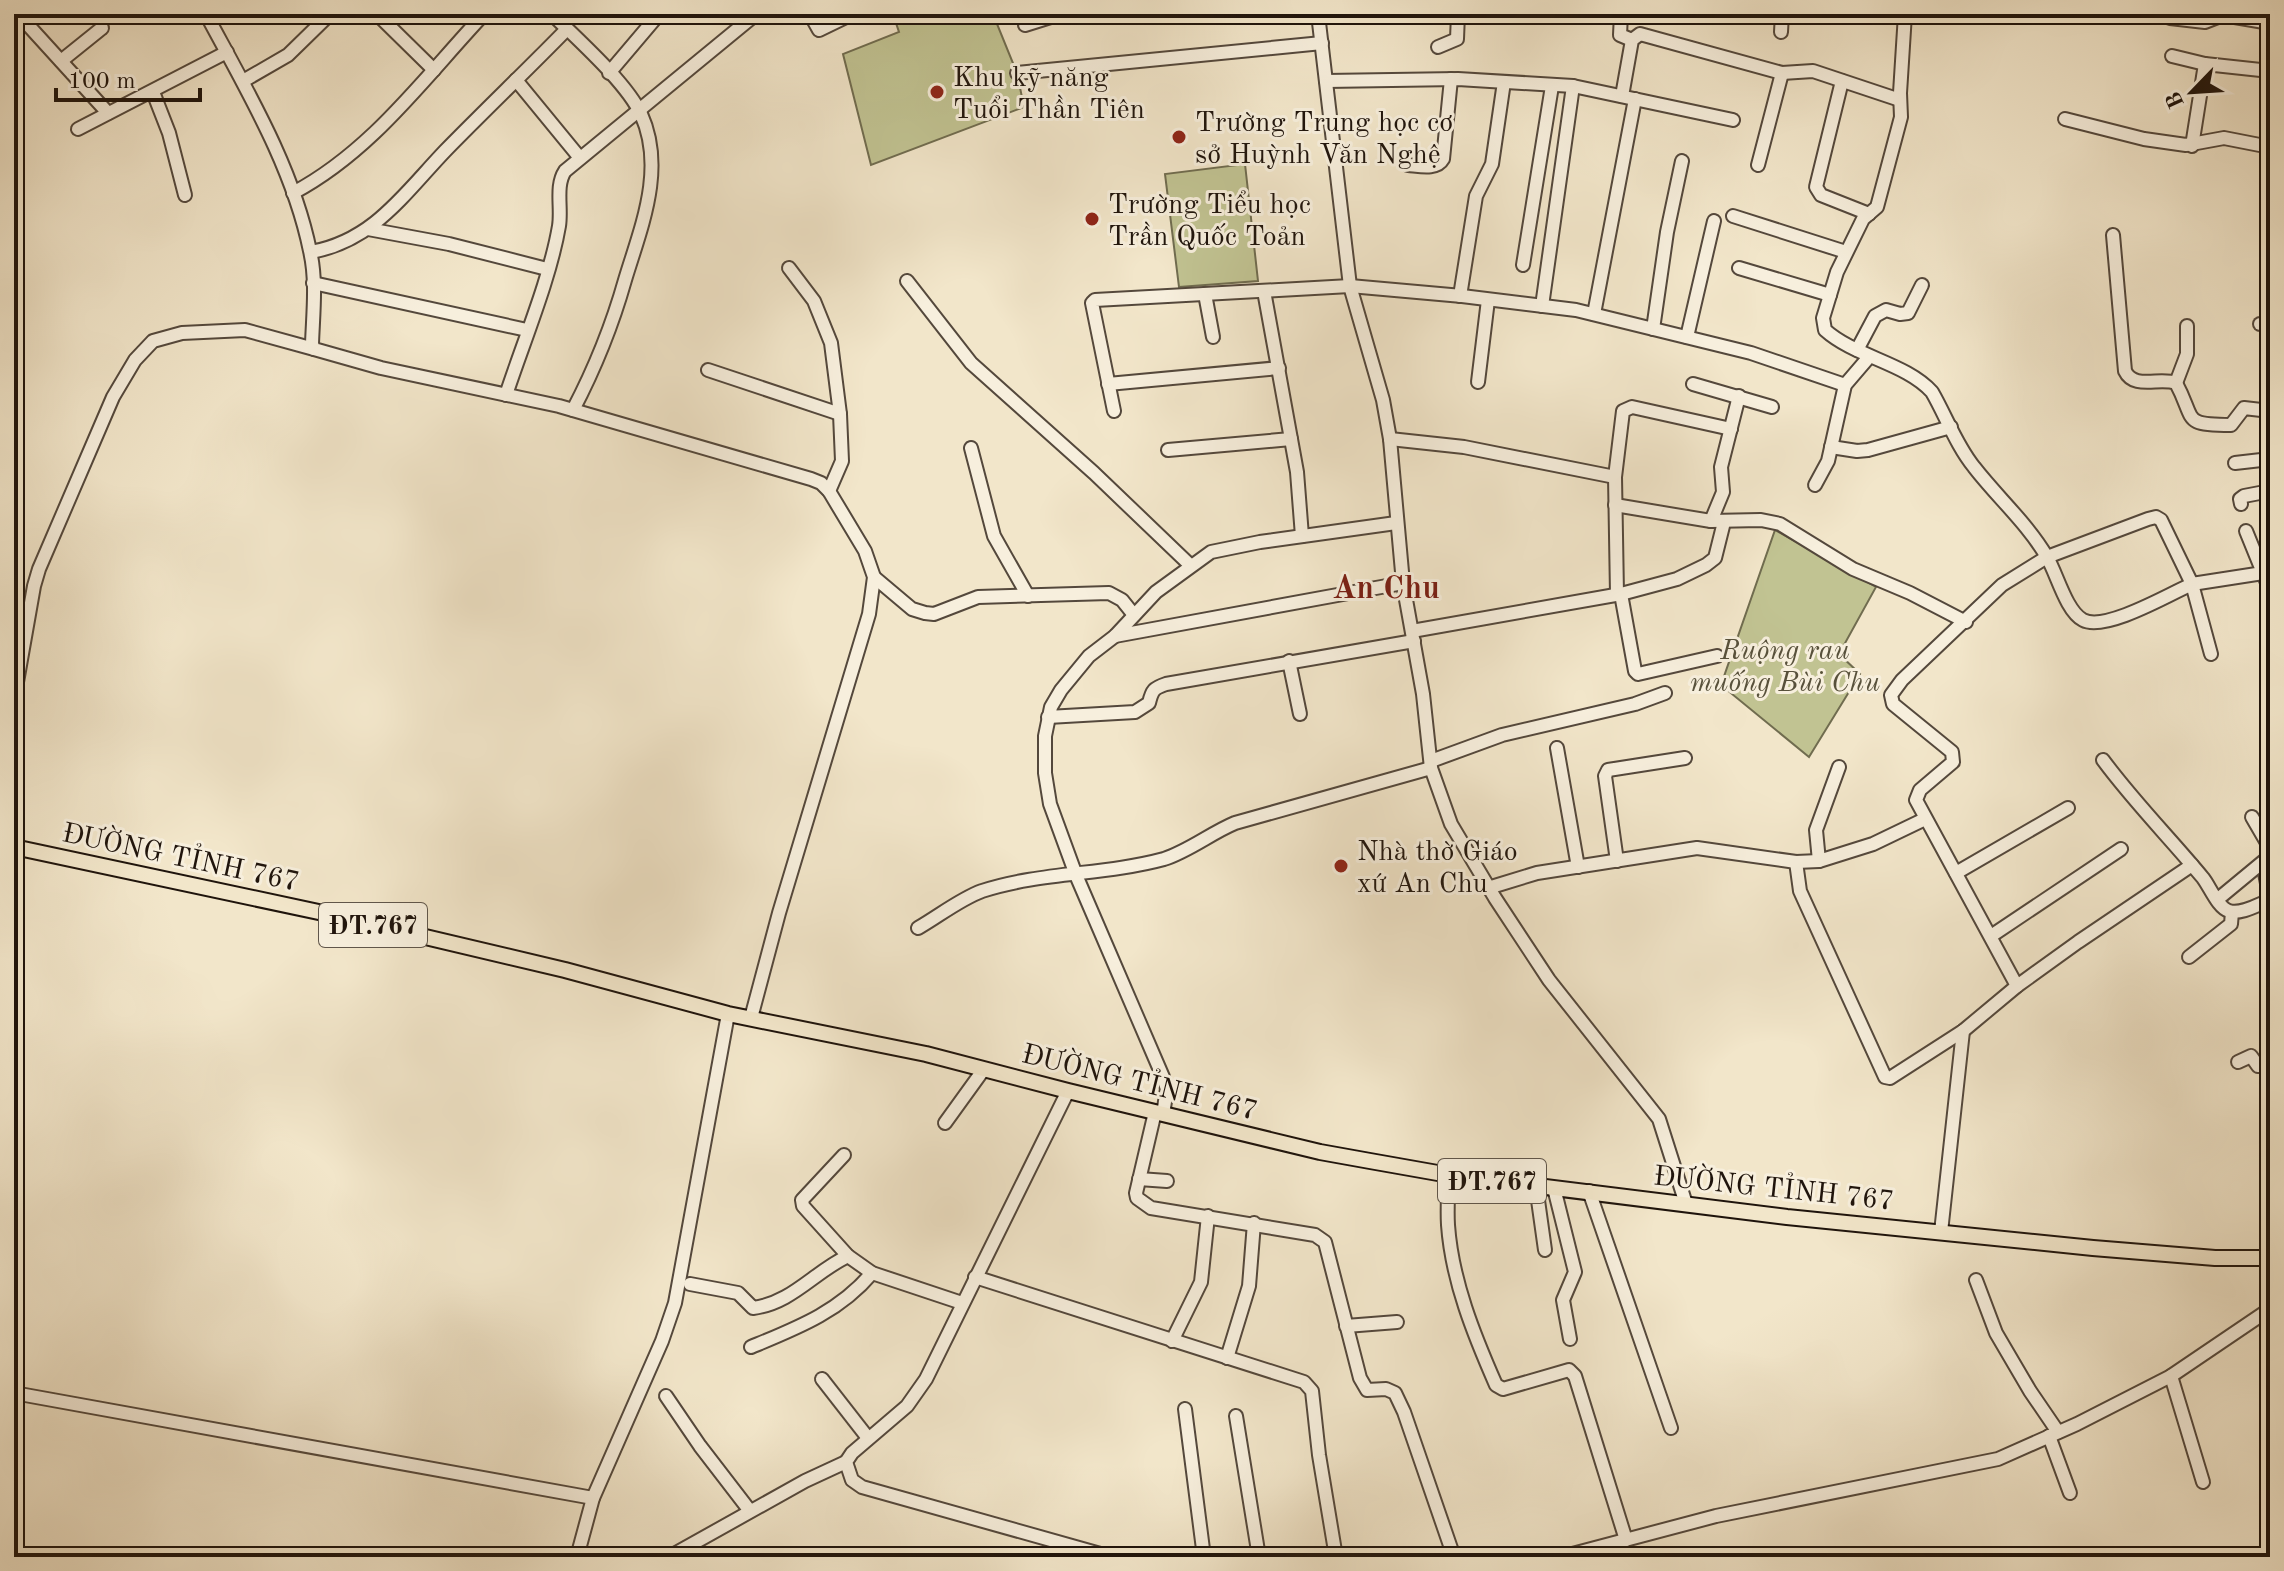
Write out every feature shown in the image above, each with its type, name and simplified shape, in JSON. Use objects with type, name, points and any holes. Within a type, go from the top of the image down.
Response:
[{"type":"main road","name":"ĐƯỜNG TỈNH 767","points":[[14,847],[342,917],[565,970],[728,1014],[984,1069],[1320,1152],[1449,1175],[1686,1204],[2215,1258],[2270,1258]]},
{"type":"street","points":[[18,14],[108,113]]},
{"type":"street","points":[[206,14],[243,81],[293,193],[311,252],[314,349]]},
{"type":"street","points":[[243,81],[288,55],[330,14]]},
{"type":"street","points":[[377,14],[434,70]]},
{"type":"street","points":[[293,193],[332,170],[361,146],[416,92],[484,14]]},
{"type":"street","points":[[552,14],[639,109],[651,154],[646,216],[604,347],[573,410]]},
{"type":"street","points":[[609,73],[659,14]]},
{"type":"street","points":[[506,395],[547,269],[561,210],[561,177],[742,19],[756,14]]},
{"type":"street","points":[[810,14],[819,30],[852,14]]},
{"type":"street","points":[[1025,25],[1060,14]]},
{"type":"street","points":[[1318,14],[1350,286],[1383,400],[1390,439],[1403,583],[1431,764],[1451,824],[1488,888],[1549,980],[1659,1119],[1686,1204]]},
{"type":"street","points":[[1438,47],[1457,39],[1458,14]]},
{"type":"street","points":[[1621,14],[1620,35],[1632,40]]},
{"type":"street","points":[[1781,32],[1782,14]]},
{"type":"street","points":[[1905,14],[1900,100],[1903,111],[1877,207],[1861,223],[1846,252],[1823,318],[1825,330],[1869,357],[1924,383],[1971,463],[2019,516],[2047,557],[2075,613],[2085,621],[2113,618],[2192,584],[2263,573]]},
{"type":"street","points":[[2170,18],[2205,22],[2223,15],[2270,23]]},
{"type":"street","points":[[61,61],[102,28]]},
{"type":"street","points":[[311,252],[333,247],[368,229],[389,213],[567,29]]},
{"type":"street","points":[[1594,314],[1628,98],[1632,40],[1640,34],[1782,73],[1813,71],[1900,100]]},
{"type":"street","points":[[1017,73],[1322,43]]},
{"type":"street","points":[[78,129],[227,52]]},
{"type":"street","points":[[2172,56],[2205,64],[2270,71]]},
{"type":"street","points":[[2192,146],[2205,64]]},
{"type":"street","points":[[1758,165],[1782,73]]},
{"type":"street","points":[[1326,81],[1451,79],[1573,86],[1733,120]]},
{"type":"street","points":[[1408,165],[1441,164],[1451,79]]},
{"type":"street","points":[[516,80],[580,158]]},
{"type":"street","points":[[1842,81],[1816,187],[1821,195],[1869,214]]},
{"type":"street","points":[[1460,296],[1476,196],[1492,164],[1504,82]]},
{"type":"street","points":[[1523,265],[1552,86]]},
{"type":"street","points":[[1542,306],[1573,86]]},
{"type":"street","points":[[153,92],[169,133],[185,195]]},
{"type":"street","points":[[2065,119],[2144,139],[2192,146],[2224,138],[2270,147]]},
{"type":"street","points":[[1653,329],[1667,232],[1682,161]]},
{"type":"street","points":[[1733,216],[1846,252]]},
{"type":"street","points":[[1687,337],[1714,221]]},
{"type":"street","points":[[368,229],[449,244],[547,269]]},
{"type":"street","points":[[2113,235],[2125,371],[2128,378],[2134,381],[2176,383]]},
{"type":"street","points":[[789,268],[814,301],[830,338],[840,414],[842,461],[829,491]]},
{"type":"street","points":[[1739,268],[1830,295]]},
{"type":"street","points":[[907,281],[971,363],[1094,473],[1190,565]]},
{"type":"street","points":[[313,283],[527,330]]},
{"type":"street","points":[[1857,350],[1875,316],[1886,310],[1908,313],[1922,285]]},
{"type":"street","points":[[1114,411],[1092,303],[1095,300],[1350,286],[1460,296],[1594,314],[1751,353],[1845,385]]},
{"type":"street","points":[[1264,291],[1291,439],[1302,536]]},
{"type":"street","points":[[1205,294],[1213,337]]},
{"type":"street","points":[[1478,382],[1488,300]]},
{"type":"street","points":[[2187,326],[2187,354],[2176,383],[2190,418],[2199,424],[2231,425],[2244,408],[2270,411]]},
{"type":"street","points":[[14,699],[39,569],[109,403],[135,360],[153,341],[182,333],[245,330],[381,368],[573,410],[821,483],[865,551],[874,577],[869,614],[779,913],[751,1018]]},
{"type":"street","points":[[1815,485],[1828,461],[1845,385],[1869,357]]},
{"type":"street","points":[[1108,384],[1279,368]]},
{"type":"street","points":[[708,370],[840,414]]},
{"type":"street","points":[[1693,384],[1772,407]]},
{"type":"street","points":[[1048,717],[1135,712],[1149,703],[1151,692],[1156,687],[1619,594],[1677,579],[1706,565],[1715,558],[1719,549],[1717,521],[1723,492],[1721,467],[1739,396]]},
{"type":"street","points":[[1717,656],[1638,674],[1635,671],[1619,594],[1615,477],[1623,411],[1627,407],[1731,429]]},
{"type":"street","points":[[1831,447],[1868,450],[1951,427]]},
{"type":"street","points":[[1168,450],[1291,439]]},
{"type":"street","points":[[1390,439],[1464,447],[1615,477]]},
{"type":"street","points":[[971,448],[994,536],[1028,596]]},
{"type":"street","points":[[2235,463],[2270,459]]},
{"type":"street","points":[[2241,504],[2240,499],[2244,496],[2270,491]]},
{"type":"street","points":[[1615,505],[1717,521],[1761,520],[1780,524],[1853,569],[1910,593],[1966,622]]},
{"type":"street","points":[[2017,986],[1916,800],[1917,795],[1953,762],[1954,756],[1928,730],[1893,704],[1891,695],[1902,680],[2002,585],[2047,557],[2156,517],[2169,535],[2192,584],[2211,654]]},
{"type":"street","points":[[1396,523],[1218,549],[1190,565],[1156,592],[1115,636],[1078,669],[1061,690],[1048,717],[1045,773],[1050,804],[1076,875],[1167,1089],[1139,1179],[1136,1193],[1141,1203],[1151,1208],[1254,1223],[1322,1238],[1363,1384],[1367,1390],[1386,1389],[1395,1393],[1454,1557]]},
{"type":"street","points":[[2246,531],[2270,590]]},
{"type":"street","points":[[874,577],[912,609],[925,613],[934,614],[978,597],[1109,593],[1122,600],[1134,615]]},
{"type":"street","points":[[1115,636],[1403,583]]},
{"type":"street","points":[[1289,661],[1300,714]]},
{"type":"street","points":[[918,928],[981,892],[1007,884],[1163,859],[1235,823],[1431,764],[1502,735],[1635,704],[1665,693]]},
{"type":"street","points":[[1557,748],[1578,867]]},
{"type":"street","points":[[1617,861],[1605,776],[1608,770],[1685,758]]},
{"type":"street","points":[[2103,760],[2192,865],[2224,909],[2232,912],[2270,900],[2264,868],[2268,858]]},
{"type":"street","points":[[1819,861],[1816,830],[1839,767]]},
{"type":"street","points":[[1956,873],[2068,808]]},
{"type":"street","points":[[2252,817],[2270,848]]},
{"type":"street","points":[[1488,888],[1537,873],[1697,848],[1796,862],[1819,861],[1873,844],[1925,819]]},
{"type":"street","points":[[1991,936],[2121,849]]},
{"type":"street","points":[[2218,899],[2268,858]]},
{"type":"street","points":[[1796,862],[1800,891],[1885,1077],[1890,1078],[1963,1031],[2017,986],[2192,865]]},
{"type":"street","points":[[2189,957],[2231,924],[2232,912]]},
{"type":"street","points":[[577,1557],[593,1498],[662,1341],[675,1303],[728,1014]]},
{"type":"street","points":[[1941,1232],[1963,1031]]},
{"type":"street","points":[[2238,1062],[2251,1056],[2258,1066],[2270,1063]]},
{"type":"street","points":[[945,1123],[984,1069]]},
{"type":"street","points":[[669,1557],[846,1462],[868,1438],[907,1406],[926,1379],[1068,1091]]},
{"type":"street","points":[[844,1155],[802,1202],[848,1256],[872,1273],[962,1303]]},
{"type":"street","points":[[1449,1175],[1448,1226],[1455,1268],[1464,1305],[1496,1385],[1503,1389],[1569,1370],[1575,1376],[1626,1540]]},
{"type":"street","points":[[1139,1179],[1167,1181]]},
{"type":"street","points":[[1536,1186],[1545,1250]]},
{"type":"street","points":[[1554,1188],[1575,1272],[1563,1300],[1570,1339]]},
{"type":"street","points":[[1589,1191],[1671,1428]]},
{"type":"street","points":[[1172,1341],[1201,1282],[1208,1216]]},
{"type":"street","points":[[1227,1358],[1249,1286],[1254,1223]]},
{"type":"street","points":[[690,1284],[738,1293],[753,1308],[762,1307],[793,1294],[828,1266],[848,1256]]},
{"type":"street","points":[[751,1347],[821,1317],[850,1296],[872,1273]]},
{"type":"street","points":[[975,1277],[1304,1382],[1312,1391],[1336,1557]]},
{"type":"street","points":[[1976,1280],[1996,1333],[2054,1434],[2070,1493]]},
{"type":"street","points":[[1561,1557],[1716,1516],[1998,1459],[2171,1376],[2270,1309]]},
{"type":"street","points":[[1346,1326],[1397,1322]]},
{"type":"street","points":[[2171,1376],[2203,1482]]},
{"type":"street","points":[[822,1379],[868,1438]]},
{"type":"street","points":[[14,1393],[593,1498]]},
{"type":"street","points":[[666,1396],[750,1511]]},
{"type":"street","points":[[1185,1409],[1204,1557]]},
{"type":"street","points":[[1236,1416],[1259,1557]]},
{"type":"street","points":[[846,1462],[852,1480],[862,1487],[1111,1557]]},
{"type":"street","points":[[1056,1542],[1057,1557]]},
{"type":"green space","name":"Khu kỹ năng Tuổi Thần Tiên","points":[[919,14],[993,14],[1017,73],[1024,107],[871,165],[843,54],[899,32],[896,23]]},
{"type":"green space","points":[[1245,164],[1258,281],[1179,287],[1165,174]]},
{"type":"green space","name":"Ruộng rau muống Bùi Chu","points":[[1775,530],[1876,587],[1839,654],[1860,674],[1809,757],[1721,685]]},
{"type":"place","name":"Khu kỹ năng Tuổi Thần Tiên","points":[[937,92]]},
{"type":"place","name":"Trường Trung học cơ sở Huỳnh Văn Nghệ","points":[[1179,137]]},
{"type":"place","name":"Trường Tiểu học Trần Quốc Toản","points":[[1092,219]]},
{"type":"place","name":"Nhà thờ Giáo xứ An Chu","points":[[1341,866]]},
{"type":"district","name":"An Chu","points":[[1386,587]]}]
